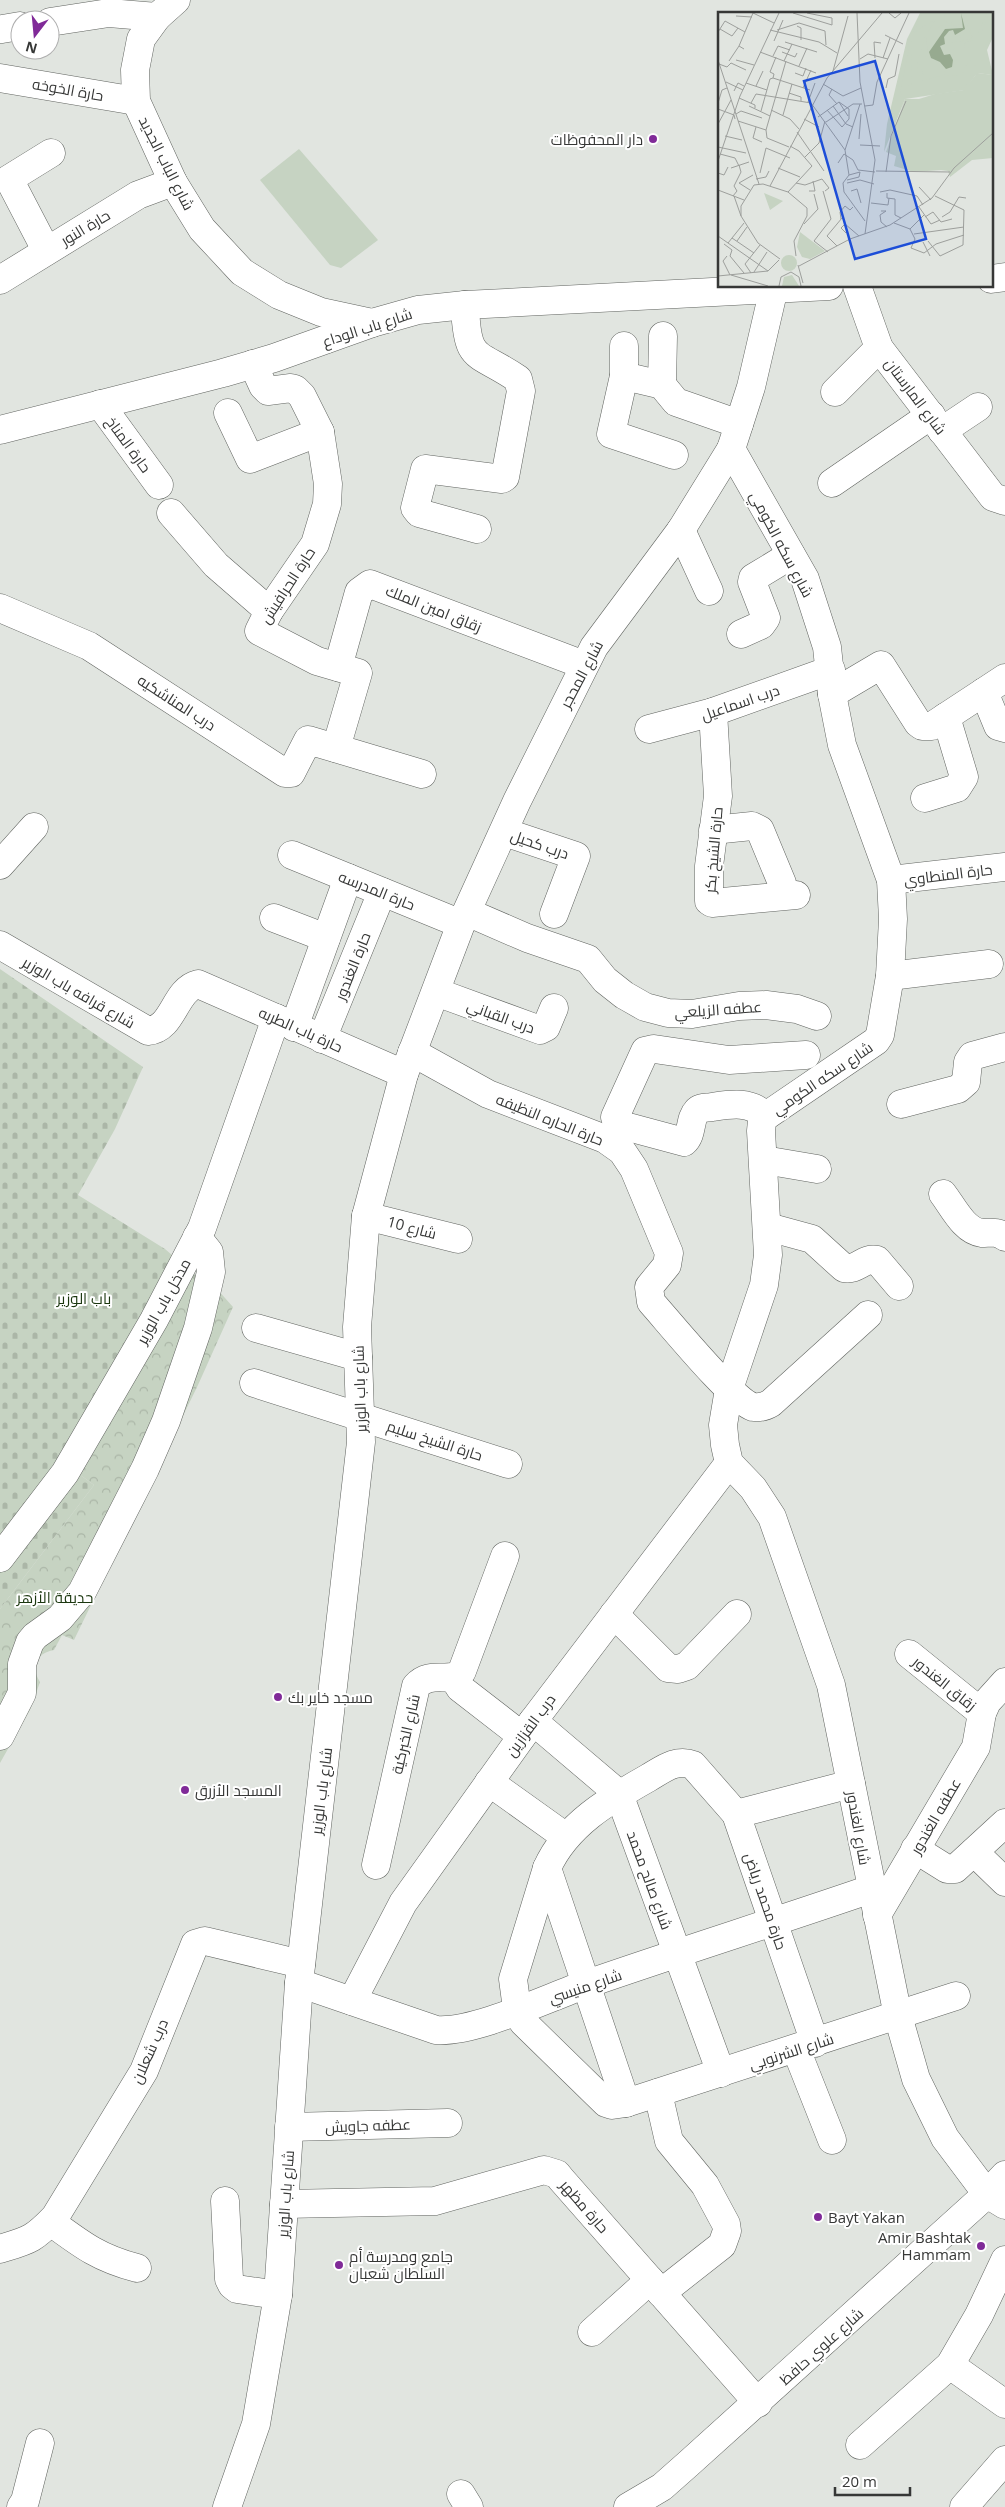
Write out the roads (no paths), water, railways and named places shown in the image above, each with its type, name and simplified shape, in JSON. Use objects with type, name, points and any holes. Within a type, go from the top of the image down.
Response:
[{"type":"street","points":[[60,20],[109,13],[167,9]]},
{"type":"street","name":"شارع الباب الجديد","points":[[167,9],[142,39],[135,70],[136,101],[173,182],[202,229],[242,272],[279,295],[321,312],[372,323]]},
{"type":"street","name":"حارة الخوخه","points":[[0,78],[136,101]]},
{"type":"street","points":[[46,250],[9,179],[51,153]]},
{"type":"street","name":"حارة النور","points":[[0,280],[138,194],[173,182]]},
{"type":"street","points":[[992,279],[1005,277]]},
{"type":"street","name":"شارع باب الوداع","points":[[0,430],[253,364],[372,323],[418,310],[465,305],[774,288]]},
{"type":"street","name":"شارع المحجر","points":[[408,1063],[464,918],[584,665],[616,615],[650,574],[681,530],[735,436],[751,387],[774,288]]},
{"type":"street","name":"شارع المارستان","points":[[858,288],[879,348],[999,499]]},
{"type":"street","points":[[465,305],[466,334],[470,347],[477,355],[518,380],[521,392],[505,477],[502,479],[425,469],[415,508],[419,513],[477,529]]},
{"type":"street","points":[[662,385],[663,336]]},
{"type":"street","points":[[624,346],[624,376],[611,434],[674,455]]},
{"type":"street","points":[[835,392],[879,348]]},
{"type":"street","name":"حارة الحرافيش","points":[[253,364],[263,386],[268,391],[291,388],[299,392],[320,432],[328,484],[322,525],[315,544],[304,562],[290,578],[259,627],[262,634],[317,661],[358,673],[336,748]]},
{"type":"street","points":[[624,376],[662,385],[676,402],[735,436]]},
{"type":"street","name":"حارة المناخ","points":[[100,404],[159,484]]},
{"type":"street","points":[[832,483],[937,423],[978,407]]},
{"type":"street","points":[[228,413],[250,459],[320,432]]},
{"type":"street","name":"شارع سكه الكومي","points":[[730,1463],[724,1425],[728,1389],[764,1285],[768,1255],[762,1121],[766,1116],[876,1041],[880,1035],[890,976],[893,919],[891,880],[842,745],[819,619],[805,579],[791,555],[735,436]]},
{"type":"street","points":[[171,513],[216,565],[268,610]]},
{"type":"street","points":[[681,530],[709,591]]},
{"type":"street","points":[[741,634],[761,624],[766,618],[752,582],[753,578],[791,555]]},
{"type":"street","name":"زقاق امين الملك","points":[[338,667],[360,592],[370,584],[584,665]]},
{"type":"street","name":"درب المناشكيه","points":[[0,608],[89,646],[285,773],[291,773],[308,740],[336,748]]},
{"type":"street","name":"درب اسماعيل","points":[[649,728],[831,682],[881,665],[918,723],[922,726],[932,726],[946,717]]},
{"type":"street","points":[[925,798],[957,788],[964,777],[946,717],[994,685],[998,726],[1005,728]]},
{"type":"street","name":"حارة الشيخ بكر","points":[[713,712],[718,796],[713,830],[709,866],[710,902],[789,889],[760,830],[752,826],[713,830]]},
{"type":"street","points":[[336,748],[422,774]]},
{"type":"street","points":[[0,865],[34,826]]},
{"type":"street","name":"درب كحيل","points":[[504,832],[576,856],[554,914]]},
{"type":"street","name":"حارة المدرسه","points":[[292,856],[382,892],[464,918]]},
{"type":"street","name":"حارة المنطاوي","points":[[891,880],[1005,867]]},
{"type":"street","name":"مدخل باب الوزير","points":[[0,1558],[65,1473],[154,1320],[197,1238],[285,1023],[326,938],[348,878]]},
{"type":"street","name":"حارة الغندور","points":[[322,1039],[382,892]]},
{"type":"street","points":[[274,918],[326,938]]},
{"type":"street","name":"عطفه الزيلعي","points":[[464,918],[588,959],[605,980],[624,995],[645,1007],[668,1013],[692,1014],[738,1006],[766,1005],[797,1009],[817,1016]]},
{"type":"street","name":"شارع قرافه باب الوزير","points":[[0,945],[148,1031],[156,1030],[162,1026],[186,989],[198,984]]},
{"type":"street","points":[[890,976],[989,964]]},
{"type":"street","name":"حارة باب الطربه","points":[[198,984],[322,1039],[408,1063]]},
{"type":"street","name":"درب القباني","points":[[436,992],[540,1030],[546,1027],[554,1008]]},
{"type":"street","points":[[901,1104],[961,1088],[966,1082],[968,1062],[972,1056],[1005,1048]]},
{"type":"street","points":[[766,1116],[758,1109],[736,1103],[700,1109],[696,1113],[688,1138],[684,1142],[617,1124],[615,1117],[645,1051],[654,1049],[730,1060],[806,1055]]},
{"type":"street","name":"شارع باب الوزير","points":[[227,2507],[256,2424],[278,2294],[300,1973],[361,1442],[362,1417],[356,1328],[366,1216],[408,1063]]},
{"type":"street","name":"حارة الحاره النظيفه","points":[[408,1063],[605,1138],[622,1152],[634,1169],[669,1252],[667,1265],[650,1287],[651,1302],[728,1389],[752,1407],[763,1407],[771,1403],[868,1315]]},
{"type":"street","points":[[764,1160],[817,1169]]},
{"type":"street","points":[[943,1194],[969,1228],[983,1233],[995,1232],[1005,1237]]},
{"type":"street","name":"شارع 10","points":[[366,1216],[458,1239]]},
{"type":"street","points":[[768,1227],[812,1238],[844,1268],[853,1268],[867,1260],[877,1260],[899,1286]]},
{"type":"street","points":[[0,1736],[22,1693],[22,1664],[30,1642],[35,1636],[60,1618],[82,1592],[145,1469],[166,1421],[198,1328],[211,1272],[212,1262],[209,1252],[197,1238]]},
{"type":"street","points":[[256,1328],[358,1357]]},
{"type":"street","name":"حارة الشيخ سليم","points":[[254,1383],[508,1464]]},
{"type":"street","name":"درب القزازين","points":[[352,2001],[403,1903],[527,1728],[730,1463]]},
{"type":"street","name":"شارع الغندور","points":[[730,1463],[752,1488],[772,1517],[831,1685],[898,2016],[916,2079],[945,2138],[999,2191]]},
{"type":"street","points":[[453,1678],[462,1671],[505,1556]]},
{"type":"street","points":[[614,1614],[668,1668],[678,1669],[687,1666],[738,1614]]},
{"type":"street","name":"زقاق الغندور","points":[[909,1654],[982,1713]]},
{"type":"street","name":"شارع الخبركية","points":[[376,1864],[416,1686],[428,1677],[453,1678]]},
{"type":"street","name":"شارع صالح محمد","points":[[453,1678],[460,1688],[527,1728],[619,1794],[721,2073]]},
{"type":"street","points":[[982,1713],[988,1702],[1005,1682]]},
{"type":"street","name":"عطفه الغندور","points":[[874,1902],[915,1849],[976,1747],[982,1713]]},
{"type":"street","name":"حارة محمد رياض","points":[[619,1794],[674,1764],[687,1762],[699,1770],[736,1814],[774,1922],[832,2140]]},
{"type":"street","points":[[489,1782],[566,1837]]},
{"type":"street","points":[[736,1814],[851,1784]]},
{"type":"street","points":[[546,1868],[626,2103],[612,2105],[600,2099],[523,2022],[517,2009],[513,1979],[546,1868],[554,1852],[566,1837],[594,1812],[619,1794]]},
{"type":"street","points":[[915,1849],[951,1870],[958,1868],[1005,1823]]},
{"type":"street","points":[[974,1852],[1005,1882]]},
{"type":"street","name":"شارع منيسي","points":[[300,1973],[352,2001],[436,2030],[450,2031],[774,1922],[874,1902]]},
{"type":"street","name":"درب شعلان","points":[[1,2243],[22,2244],[41,2232],[51,2222],[144,2071],[192,1947],[198,1942],[205,1941],[300,1973]]},
{"type":"street","name":"شارع الشرنوبي","points":[[626,2103],[956,1996]]},
{"type":"street","points":[[592,2332],[656,2287],[716,2249],[726,2238],[726,2224],[705,2185],[669,2141],[658,2092]]},
{"type":"street","name":"عطفه جاويش","points":[[289,2127],[448,2122]]},
{"type":"street","name":"حارة مظهر","points":[[284,2204],[435,2201],[483,2189],[537,2171],[550,2171],[561,2179],[758,2403]]},
{"type":"street","name":"شارع علوي حافظ","points":[[628,2507],[662,2486],[999,2191]]},
{"type":"street","points":[[225,2201],[229,2279],[232,2285],[237,2289],[278,2294]]},
{"type":"street","points":[[51,2222],[83,2246],[108,2260],[137,2268]]},
{"type":"street","points":[[860,2445],[950,2365],[979,2315],[1005,2260]]},
{"type":"street","points":[[950,2365],[1005,2404]]},
{"type":"street","points":[[21,2507],[25,2501],[40,2443]]},
{"type":"street","points":[[964,2507],[1005,2460]]},
{"type":"street","points":[[0,2505],[9,2507]]},
{"type":"place","name":"دار المحفوظات","points":[[653,139]]},
{"type":"place","name":"مسجد خاير بك","points":[[278,1697]]},
{"type":"place","name":"المسجد الأزرق","points":[[185,1790]]},
{"type":"place","name":"Bayt Yakan","points":[[818,2217]]},
{"type":"place","name":"Amir Bashtak Hammam","points":[[981,2246]]},
{"type":"place","name":"جامع ومدرسة أم السلطان شعبان","points":[[339,2265]]},
{"type":"park label","name":"باب الوزير","points":[[84,1298]]},
{"type":"park label","name":"حديقة الأزهر","points":[[55,1597]]}]
